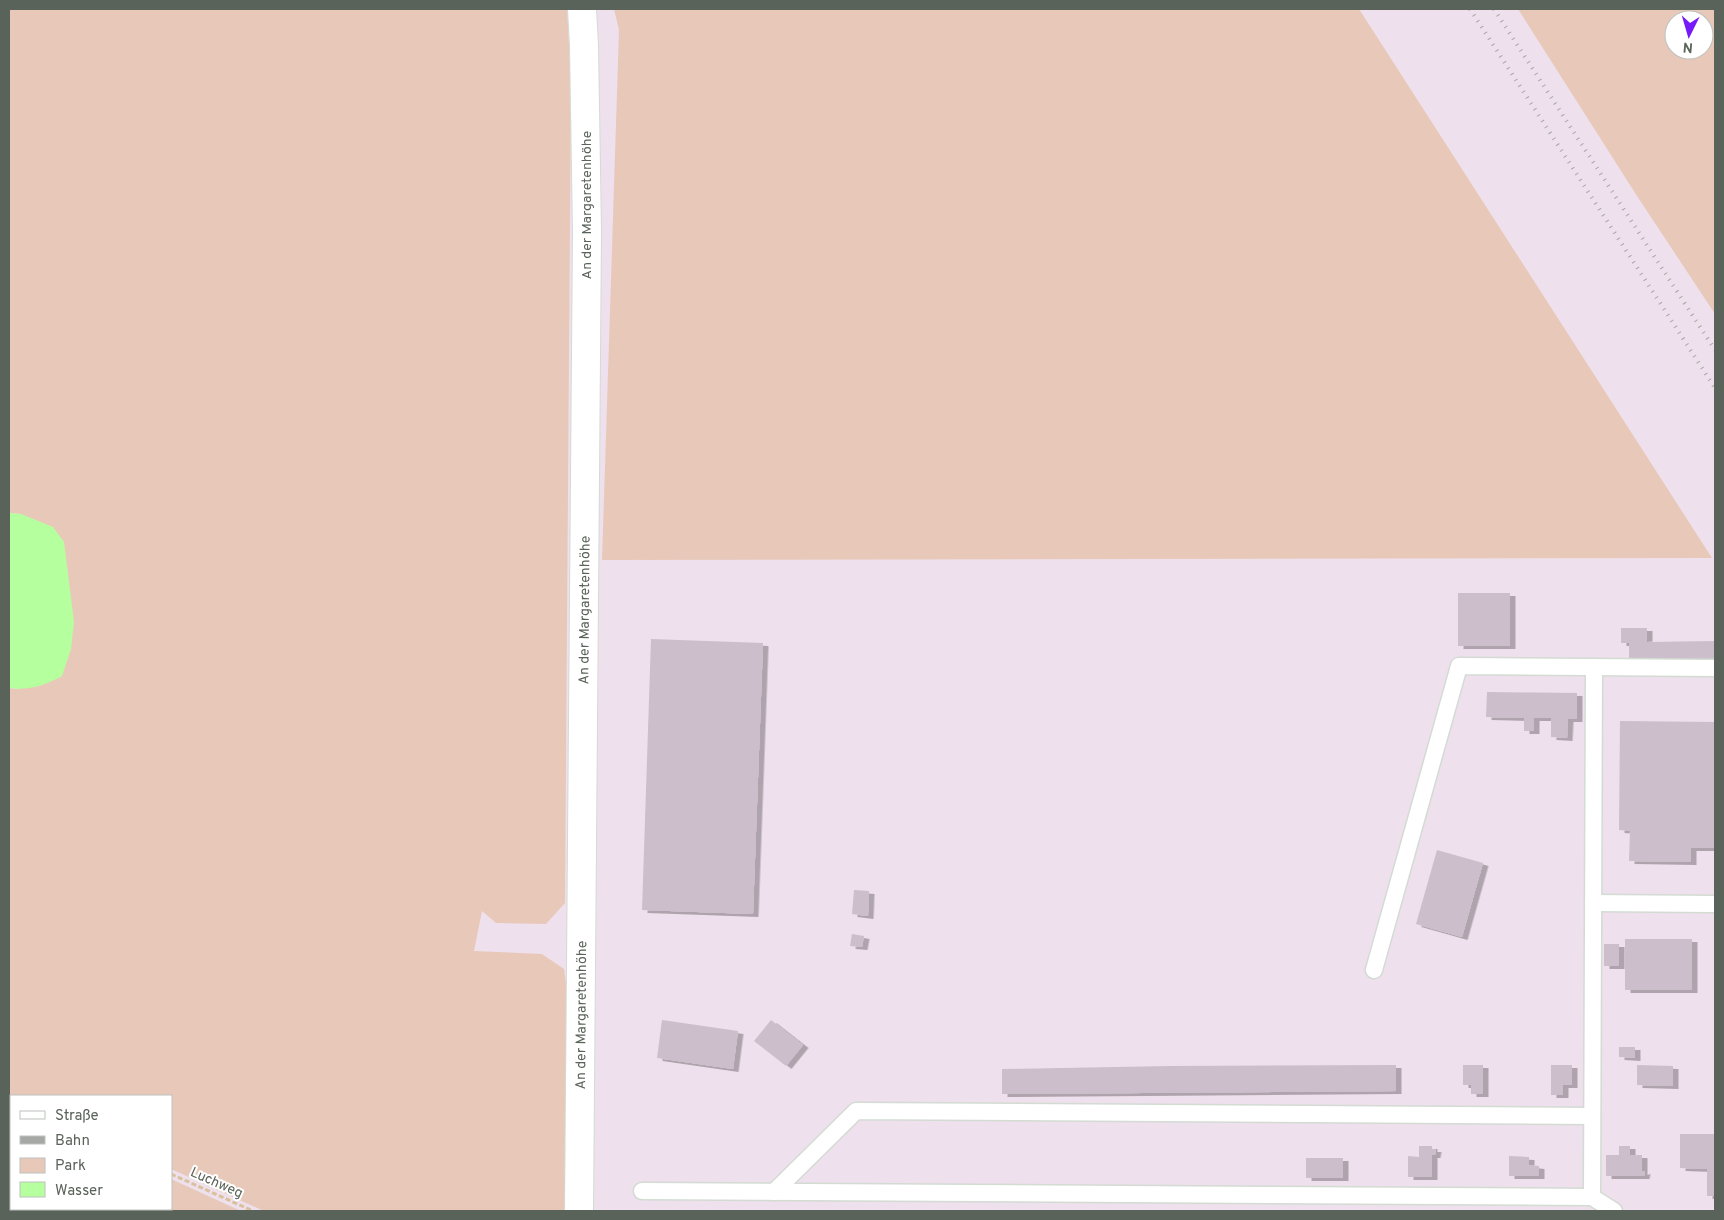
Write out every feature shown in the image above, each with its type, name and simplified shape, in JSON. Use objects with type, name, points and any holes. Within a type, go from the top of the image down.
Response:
[{"type":"street","name":"An der Margaretenhöhe","points":[[579,1211],[587,242],[582,9]]},
{"type":"lane","points":[[1374,970],[1459,666],[1715,668]]},
{"type":"lane","points":[[1592,1197],[1594,667]]},
{"type":"lane","points":[[1593,903],[1715,904]]},
{"type":"lane","points":[[774,1192],[856,1111],[1592,1116]]},
{"type":"lane","points":[[642,1192],[1592,1197],[1614,1211]]},
{"type":"path","name":"Luchweg","points":[[172,1174],[253,1211]]},
{"type":"green space","points":[[9,9],[567,9],[571,79],[565,903],[546,924],[496,923],[482,911],[474,951],[542,954],[564,969],[571,1019],[569,1211],[264,1211],[172,1169],[172,1095],[9,1095],[9,688],[18,689],[21,514],[9,513]]},
{"type":"green space","points":[[614,9],[1359,9],[1712,558],[602,560],[619,30]]},
{"type":"green space","points":[[1518,9],[1715,9],[1715,314],[1637,196]]},
{"type":"green space","points":[[9,1105],[10,1210],[172,1210],[172,1179],[241,1211],[9,1211]]},
{"type":"water","points":[[9,513],[21,514],[53,527],[64,542],[74,622],[71,649],[62,676],[43,685],[23,689],[9,688]]},
{"type":"building","points":[[1458,593],[1510,593],[1510,646],[1458,646]]},
{"type":"building","points":[[1621,628],[1647,628],[1647,642],[1715,641],[1715,662],[1629,662],[1629,643],[1621,643]]},
{"type":"building","points":[[651,639],[763,643],[753,914],[642,910]]},
{"type":"building","points":[[1487,692],[1577,693],[1577,719],[1568,719],[1567,738],[1551,737],[1551,718],[1534,718],[1534,731],[1524,731],[1524,718],[1486,717]]},
{"type":"building","points":[[1620,721],[1715,722],[1715,848],[1691,848],[1691,862],[1629,861],[1630,831],[1619,830]]},
{"type":"building","points":[[1437,850],[1483,863],[1462,937],[1416,924]]},
{"type":"building","points":[[854,890],[869,891],[868,916],[852,914]]},
{"type":"building","points":[[852,934],[864,936],[862,947],[850,946]]},
{"type":"building","points":[[1625,939],[1692,939],[1692,990],[1625,990]]},
{"type":"building","points":[[1604,944],[1619,944],[1619,966],[1604,966]]},
{"type":"building","points":[[662,1020],[738,1031],[733,1069],[657,1058]]},
{"type":"building","points":[[771,1020],[803,1045],[786,1066],[754,1041]]},
{"type":"building","points":[[1619,1047],[1635,1047],[1635,1058],[1619,1057]]},
{"type":"building","points":[[1396,1065],[1396,1091],[1002,1094],[1002,1069]]},
{"type":"building","points":[[1463,1065],[1483,1065],[1483,1094],[1471,1094],[1471,1085],[1463,1085]]},
{"type":"building","points":[[1551,1065],[1572,1065],[1572,1085],[1563,1085],[1563,1095],[1551,1095]]},
{"type":"building","points":[[1637,1065],[1673,1066],[1673,1086],[1637,1085]]},
{"type":"building","points":[[1680,1134],[1715,1134],[1715,1196],[1707,1196],[1707,1169],[1680,1168]]},
{"type":"building","points":[[1419,1146],[1432,1146],[1432,1149],[1436,1149],[1435,1155],[1432,1155],[1432,1177],[1408,1177],[1408,1156],[1419,1157]]},
{"type":"building","points":[[1619,1146],[1630,1146],[1630,1155],[1642,1155],[1642,1172],[1645,1171],[1644,1176],[1606,1176],[1606,1155],[1619,1155]]},
{"type":"building","points":[[1509,1156],[1529,1157],[1529,1165],[1539,1166],[1539,1176],[1509,1176]]},
{"type":"building","points":[[1306,1158],[1343,1158],[1343,1178],[1306,1178]]},
{"type":"railway","points":[[1470,9],[1715,388]]},
{"type":"railway","points":[[1494,9],[1715,350]]}]
